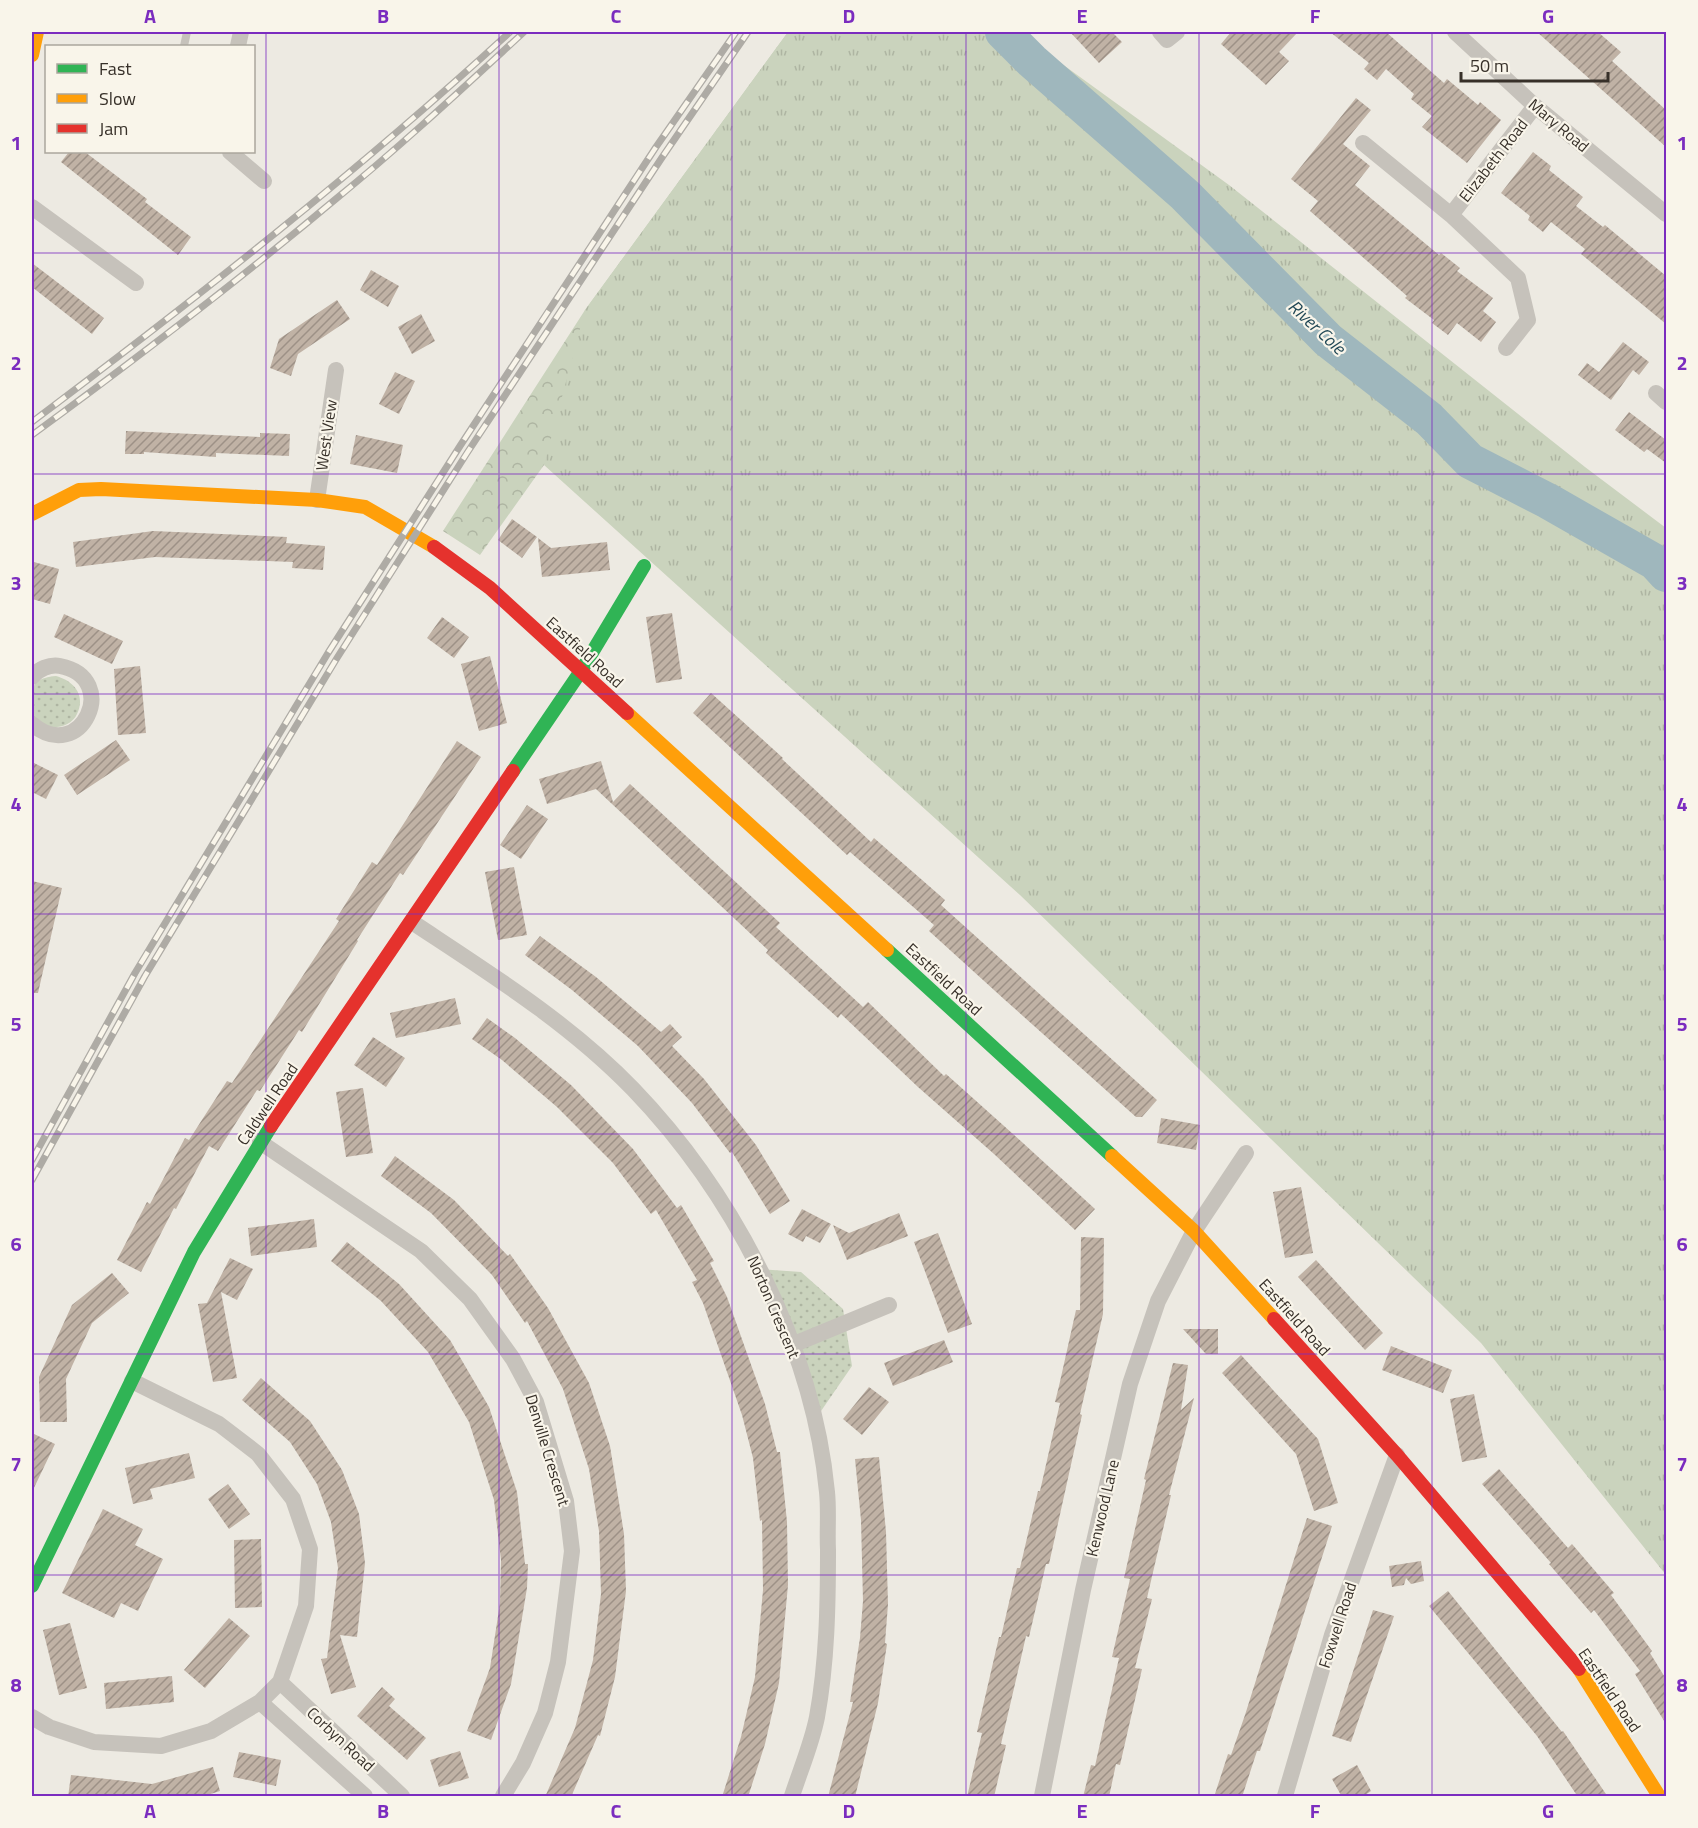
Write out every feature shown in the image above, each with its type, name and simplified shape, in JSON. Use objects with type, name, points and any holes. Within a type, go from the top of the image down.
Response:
[{"type":"street","points":[[32,55],[37,32]]},
{"type":"street","name":"Mary Road","points":[[1455,32],[1535,106],[1666,214]]},
{"type":"street","name":"Elizabeth Road","points":[[1451,214],[1535,106]]},
{"type":"street","name":"Elizabeth Road","points":[[1363,143],[1451,214],[1518,278],[1528,320],[1506,348]]},
{"type":"street","points":[[231,153],[264,181]]},
{"type":"street","points":[[32,207],[136,283]]},
{"type":"street","name":"West View","points":[[316,500],[336,370]]},
{"type":"street","name":"Eastfield Road","points":[[32,514],[80,490],[316,500],[365,507],[430,544],[490,588],[1194,1231],[1397,1455],[1581,1671],[1659,1797]]},
{"type":"street","name":"Caldwell Road","points":[[32,1586],[194,1252],[260,1142],[581,671],[644,566]]},
{"type":"street","points":[[32,724],[41,733],[60,736],[77,730],[89,716],[92,698],[86,680],[72,668],[54,665],[33,670]]},
{"type":"street","name":"Norton Crescent","points":[[412,922],[531,1001],[585,1045],[633,1090],[695,1163],[755,1256],[792,1345],[814,1416],[827,1493],[828,1613],[817,1718],[792,1797]]},
{"type":"street","name":"Denville Crescent","points":[[260,1142],[421,1251],[470,1299],[513,1359],[536,1402],[566,1501],[572,1551],[558,1662],[545,1713],[523,1763],[503,1797]]},
{"type":"street","name":"Kenwood Lane","points":[[1042,1797],[1083,1590],[1130,1384],[1158,1301],[1194,1231],[1246,1152]]},
{"type":"street","points":[[792,1345],[889,1305]]},
{"type":"street","points":[[32,1717],[49,1727],[94,1742],[161,1746],[211,1731],[260,1702],[280,1682],[306,1606],[310,1549],[293,1499],[258,1454],[219,1424],[132,1381]]},
{"type":"street","name":"Foxwell Road","points":[[1285,1797],[1332,1635],[1397,1455]]},
{"type":"street","name":"Corbyn Road","points":[[280,1682],[402,1797]]},
{"type":"street","name":"Corbyn Road","points":[[260,1702],[365,1797]]},
{"type":"green space","points":[[788,32],[588,415],[544,465],[480,555],[443,531],[585,310]]},
{"type":"green space","points":[[788,32],[1028,32],[1040,48],[1229,185],[1585,467],[1666,528],[1666,1575],[1481,1343],[1020,895],[544,465],[585,310]]},
{"type":"green space","points":[[56,676],[73,685],[80,701],[73,720],[53,727],[40,724],[31,714],[32,695],[37,682]]},
{"type":"green space","points":[[760,1269],[801,1272],[843,1309],[852,1366],[819,1414]]},
{"type":"building","points":[[1070,32],[1112,32],[1122,42],[1099,63]]},
{"type":"building","points":[[1231,32],[1298,32],[1279,52],[1289,61],[1266,85],[1221,44]]},
{"type":"building","points":[[1330,32],[1386,32],[1444,83],[1447,79],[1478,105],[1480,102],[1501,120],[1467,163],[1422,127],[1432,116],[1411,99],[1414,94],[1386,69],[1377,80],[1364,69],[1369,63]]},
{"type":"building","points":[[1537,32],[1598,32],[1621,52],[1612,61],[1666,110],[1666,147]]},
{"type":"building","points":[[1356,98],[1371,110],[1343,144],[1370,166],[1355,185],[1439,255],[1441,253],[1460,268],[1457,271],[1493,298],[1483,311],[1496,322],[1481,342],[1457,323],[1448,335],[1432,323],[1434,320],[1405,298],[1407,296],[1310,211],[1318,201],[1291,179]]},
{"type":"building","points":[[1533,152],[1551,166],[1549,170],[1583,197],[1576,206],[1603,227],[1605,225],[1666,276],[1666,324],[1581,254],[1585,249],[1551,222],[1543,232],[1528,220],[1530,216],[1501,193]]},
{"type":"building","points":[[68,153],[86,153],[147,199],[145,202],[191,237],[178,255],[61,162]]},
{"type":"building","points":[[32,263],[104,318],[92,334],[32,287]]},
{"type":"building","points":[[371,270],[399,286],[388,307],[360,290]]},
{"type":"building","points":[[337,300],[350,319],[298,354],[291,376],[270,368],[279,339]]},
{"type":"building","points":[[421,314],[435,341],[412,354],[398,327]]},
{"type":"building","points":[[1623,342],[1649,362],[1639,375],[1633,370],[1611,400],[1578,375],[1587,363],[1599,372]]},
{"type":"building","points":[[395,372],[415,381],[399,414],[379,404]]},
{"type":"building","points":[[1629,412],[1666,440],[1666,463],[1647,449],[1644,452],[1615,430]]},
{"type":"building","points":[[126,431],[260,437],[260,433],[290,434],[289,456],[216,453],[216,457],[144,452],[144,454],[125,454]]},
{"type":"building","points":[[356,435],[403,445],[397,473],[350,464]]},
{"type":"building","points":[[512,519],[537,537],[522,558],[498,540]]},
{"type":"building","points":[[153,531],[287,537],[286,543],[325,546],[323,570],[292,568],[293,562],[155,557],[76,567],[73,542]]},
{"type":"building","points":[[538,538],[551,548],[607,542],[610,570],[542,577]]},
{"type":"building","points":[[34,562],[59,569],[50,604],[32,599]]},
{"type":"building","points":[[672,613],[682,679],[656,683],[646,617]]},
{"type":"building","points":[[64,614],[123,641],[112,664],[54,637]]},
{"type":"building","points":[[442,617],[469,637],[454,658],[427,638]]},
{"type":"building","points":[[490,656],[507,723],[479,731],[461,664]]},
{"type":"building","points":[[140,666],[146,733],[118,735],[114,669]]},
{"type":"building","points":[[711,693],[871,842],[874,838],[945,900],[941,905],[1157,1100],[1142,1117],[1136,1117],[1005,1000],[929,931],[934,925],[850,852],[847,855],[693,713]]},
{"type":"building","points":[[116,740],[130,760],[77,795],[64,775]]},
{"type":"building","points":[[457,741],[481,757],[403,875],[400,873],[302,1032],[299,1030],[218,1151],[209,1146],[141,1272],[117,1260],[147,1202],[150,1204],[185,1138],[189,1140],[227,1081],[232,1083],[339,921],[336,919],[372,862],[377,865]]},
{"type":"building","points":[[601,761],[613,802],[630,784],[780,923],[776,927],[863,1007],[868,1002],[944,1076],[946,1074],[1095,1209],[1075,1230],[841,1014],[838,1018],[766,953],[768,950],[596,789],[547,804],[539,779]]},
{"type":"building","points":[[32,762],[58,775],[46,799],[32,792]]},
{"type":"building","points":[[527,805],[548,819],[521,859],[500,845]]},
{"type":"building","points":[[514,867],[527,935],[498,940],[485,872]]},
{"type":"building","points":[[32,881],[62,888],[38,993],[32,993]]},
{"type":"building","points":[[540,936],[596,977],[661,1032],[670,1024],[682,1037],[672,1046],[704,1079],[756,1145],[790,1201],[770,1214],[732,1152],[730,1153],[692,1103],[638,1046],[572,990],[525,955]]},
{"type":"building","points":[[455,998],[461,1024],[396,1038],[390,1013]]},
{"type":"building","points":[[487,1018],[515,1038],[571,1085],[633,1149],[677,1208],[681,1205],[714,1261],[710,1263],[727,1297],[765,1404],[777,1452],[780,1452],[787,1522],[788,1585],[779,1683],[765,1744],[748,1797],[722,1797],[741,1737],[755,1677],[763,1590],[762,1520],[760,1521],[753,1458],[742,1415],[703,1303],[692,1282],[697,1280],[656,1210],[651,1214],[613,1163],[557,1107],[502,1060],[472,1039]]},
{"type":"building","points":[[373,1037],[405,1058],[386,1087],[354,1065]]},
{"type":"building","points":[[363,1088],[373,1153],[346,1157],[336,1092]]},
{"type":"building","points":[[1161,1118],[1200,1125],[1196,1150],[1157,1143]]},
{"type":"building","points":[[395,1156],[454,1200],[508,1256],[510,1254],[548,1308],[589,1383],[610,1446],[624,1534],[626,1591],[615,1677],[600,1736],[598,1735],[571,1797],[545,1797],[575,1728],[593,1660],[601,1594],[599,1531],[589,1469],[563,1389],[527,1321],[525,1323],[492,1275],[431,1213],[381,1176]]},
{"type":"building","points":[[1301,1187],[1313,1253],[1285,1258],[1273,1192]]},
{"type":"building","points":[[802,1209],[831,1224],[820,1243],[806,1236],[803,1242],[788,1234]]},
{"type":"building","points":[[899,1213],[908,1236],[847,1260],[833,1225],[849,1233]]},
{"type":"building","points":[[314,1219],[317,1247],[251,1256],[248,1228]]},
{"type":"building","points":[[938,1233],[972,1324],[948,1333],[914,1242]]},
{"type":"building","points":[[1081,1237],[1104,1238],[1103,1314],[1049,1564],[1046,1564],[1029,1637],[1026,1636],[1001,1744],[1006,1745],[994,1797],[967,1797],[982,1733],[977,1732],[999,1637],[1001,1637],[1017,1568],[1020,1568],[1038,1491],[1040,1491],[1060,1403],[1055,1402],[1076,1310],[1080,1310]]},
{"type":"building","points":[[347,1242],[399,1284],[450,1340],[489,1407],[517,1492],[525,1564],[528,1564],[527,1588],[511,1684],[491,1740],[467,1731],[490,1668],[500,1603],[501,1560],[494,1500],[469,1422],[428,1352],[381,1301],[331,1261]]},
{"type":"building","points":[[230,1258],[253,1269],[237,1300],[221,1292],[237,1378],[213,1382],[198,1304],[207,1303]]},
{"type":"building","points":[[1316,1260],[1383,1333],[1365,1350],[1298,1277]]},
{"type":"building","points":[[112,1273],[129,1293],[92,1323],[66,1379],[67,1422],[40,1422],[39,1377],[72,1305]]},
{"type":"building","points":[[1183,1329],[1218,1329],[1218,1354],[1206,1354]]},
{"type":"building","points":[[944,1340],[953,1362],[893,1386],[884,1363]]},
{"type":"building","points":[[1391,1346],[1452,1370],[1443,1393],[1382,1370]]},
{"type":"building","points":[[1241,1355],[1318,1439],[1338,1503],[1314,1511],[1296,1454],[1222,1373]]},
{"type":"building","points":[[1173,1363],[1188,1365],[1181,1410],[1194,1398],[1169,1495],[1171,1495],[1147,1598],[1152,1599],[1135,1668],[1142,1669],[1120,1765],[1116,1764],[1109,1797],[1083,1797],[1091,1765],[1095,1766],[1119,1658],[1112,1657],[1130,1579],[1124,1578],[1146,1480],[1144,1479]]},
{"type":"building","points":[[261,1378],[310,1421],[342,1470],[359,1514],[365,1563],[357,1637],[340,1635],[356,1687],[331,1694],[321,1659],[327,1658],[338,1568],[331,1522],[317,1484],[290,1442],[242,1400]]},
{"type":"building","points":[[869,1387],[889,1402],[862,1435],[843,1419]]},
{"type":"building","points":[[1474,1394],[1487,1457],[1462,1462],[1450,1399]]},
{"type":"building","points":[[32,1433],[55,1444],[32,1492]]},
{"type":"building","points":[[189,1453],[195,1478],[150,1489],[153,1499],[133,1504],[125,1468]]},
{"type":"building","points":[[879,1457],[886,1532],[888,1604],[885,1643],[887,1644],[878,1703],[855,1797],[828,1797],[853,1702],[850,1702],[863,1601],[861,1520],[855,1459]]},
{"type":"building","points":[[1499,1469],[1568,1548],[1572,1544],[1614,1593],[1611,1595],[1652,1651],[1650,1653],[1666,1679],[1666,1724],[1635,1674],[1640,1671],[1594,1610],[1591,1613],[1482,1484]]},
{"type":"building","points":[[228,1484],[250,1514],[229,1529],[208,1499]]},
{"type":"building","points":[[103,1509],[143,1529],[135,1545],[163,1559],[138,1611],[121,1603],[114,1618],[62,1593]]},
{"type":"building","points":[[1307,1518],[1332,1526],[1260,1751],[1257,1751],[1242,1797],[1214,1797],[1228,1754],[1231,1755],[1245,1715]]},
{"type":"building","points":[[261,1539],[262,1607],[235,1608],[234,1540]]},
{"type":"building","points":[[1421,1561],[1424,1581],[1411,1584],[1406,1578],[1404,1585],[1392,1587],[1389,1566]]},
{"type":"building","points":[[1448,1591],[1563,1731],[1608,1797],[1578,1797],[1537,1736],[1429,1606]]},
{"type":"building","points":[[1373,1610],[1394,1616],[1351,1742],[1332,1736]]},
{"type":"building","points":[[229,1618],[250,1636],[205,1688],[184,1670]]},
{"type":"building","points":[[70,1623],[87,1688],[59,1695],[43,1630]]},
{"type":"building","points":[[172,1676],[174,1702],[106,1709],[104,1683]]},
{"type":"building","points":[[382,1687],[395,1699],[389,1706],[426,1738],[407,1760],[357,1716]]},
{"type":"building","points":[[460,1751],[469,1778],[439,1787],[430,1760]]},
{"type":"building","points":[[239,1752],[281,1760],[276,1786],[233,1777]]},
{"type":"building","points":[[1357,1765],[1371,1791],[1362,1797],[1342,1797],[1332,1779]]},
{"type":"building","points":[[213,1767],[220,1791],[201,1797],[68,1797],[71,1775],[152,1784]]},
{"type":"waterway","name":"River Cole","points":[[1003,32],[1032,61],[1185,195],[1328,340],[1429,419],[1470,461],[1548,501],[1655,562],[1666,574]]},
{"type":"railway","points":[[32,422],[276,233],[394,135],[510,32]]},
{"type":"railway","points":[[32,435],[110,378],[300,229],[409,137],[524,32]]},
{"type":"railway","points":[[32,1160],[135,973],[328,653],[460,446],[656,147],[736,32]]},
{"type":"railway","points":[[32,1180],[145,976],[337,658],[467,453],[663,156],[748,32]]},
{"type":"traffic: fast","points":[[513,771],[581,671],[644,566]]},
{"type":"traffic: fast","points":[[887,950],[1112,1156]]},
{"type":"traffic: fast","points":[[32,1586],[194,1252],[271,1126]]},
{"type":"traffic: slow","points":[[32,55],[37,32]]},
{"type":"traffic: slow","points":[[32,514],[79,490],[101,489],[317,500],[365,507],[434,547]]},
{"type":"traffic: slow","points":[[627,713],[887,950]]},
{"type":"traffic: slow","points":[[1112,1156],[1194,1231],[1274,1319]]},
{"type":"traffic: slow","points":[[1579,1669],[1659,1796]]},
{"type":"traffic: jam","points":[[434,547],[490,588],[627,713]]},
{"type":"traffic: jam","points":[[271,1126],[513,771]]},
{"type":"traffic: jam","points":[[1274,1319],[1397,1455],[1579,1669]]}]
